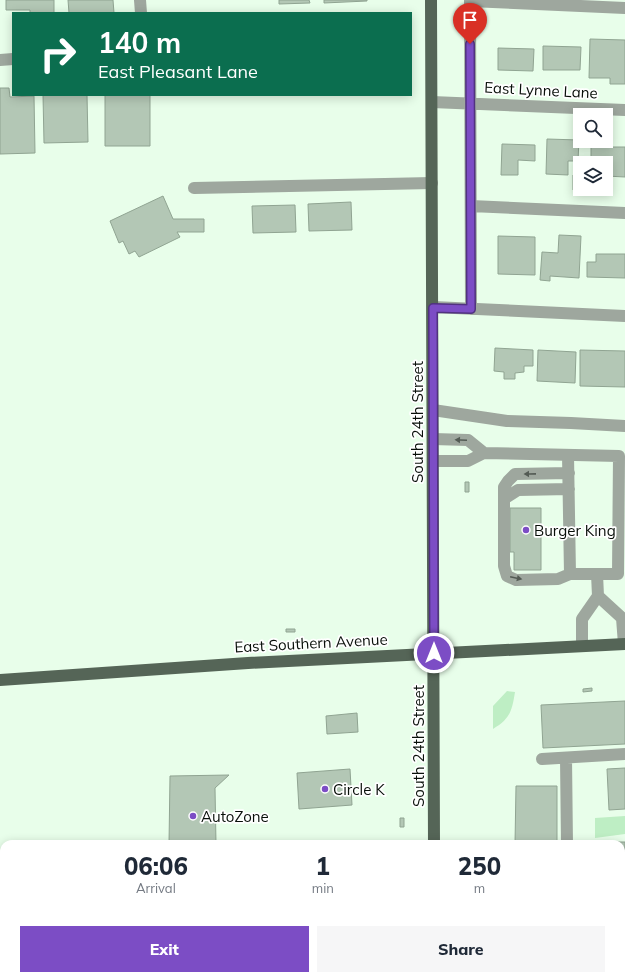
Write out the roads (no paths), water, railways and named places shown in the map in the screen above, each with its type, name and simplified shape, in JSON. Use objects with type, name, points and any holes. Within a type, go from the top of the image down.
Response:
[{"type":"main road","name":"South 24th Street","points":[[432,0],[434,840]]},
{"type":"main road","name":"East Southern Avenue","points":[[0,680],[248,663],[624,644]]},
{"type":"street","points":[[140,0],[140,12]]},
{"type":"street","points":[[471,309],[470,0],[625,8]]},
{"type":"street","points":[[0,60],[12,60]]},
{"type":"street","name":"East Lynne Lane","points":[[432,102],[625,110]]},
{"type":"street","points":[[194,188],[432,183]]},
{"type":"street","points":[[471,206],[625,213]]},
{"type":"street","points":[[433,308],[625,316]]},
{"type":"street","points":[[433,410],[507,421],[625,426]]},
{"type":"street","points":[[433,439],[468,440],[484,454]]},
{"type":"street","points":[[433,461],[468,461],[484,454],[619,456],[618,574],[570,574],[558,578],[516,580],[507,576],[504,566],[504,487],[515,474],[569,473]]},
{"type":"street","points":[[568,455],[570,574]]},
{"type":"street","points":[[504,498],[518,490],[569,489]]},
{"type":"street","points":[[582,646],[582,619],[598,596],[597,574]]},
{"type":"street","points":[[598,596],[622,618],[624,644]]},
{"type":"street","points":[[542,759],[625,754]]},
{"type":"street","points":[[566,758],[567,840]]},
{"type":"place","name":"Burger King","points":[[526,530]]},
{"type":"place","name":"Circle K","points":[[325,789]]},
{"type":"place","name":"AutoZone","points":[[193,816]]}]
